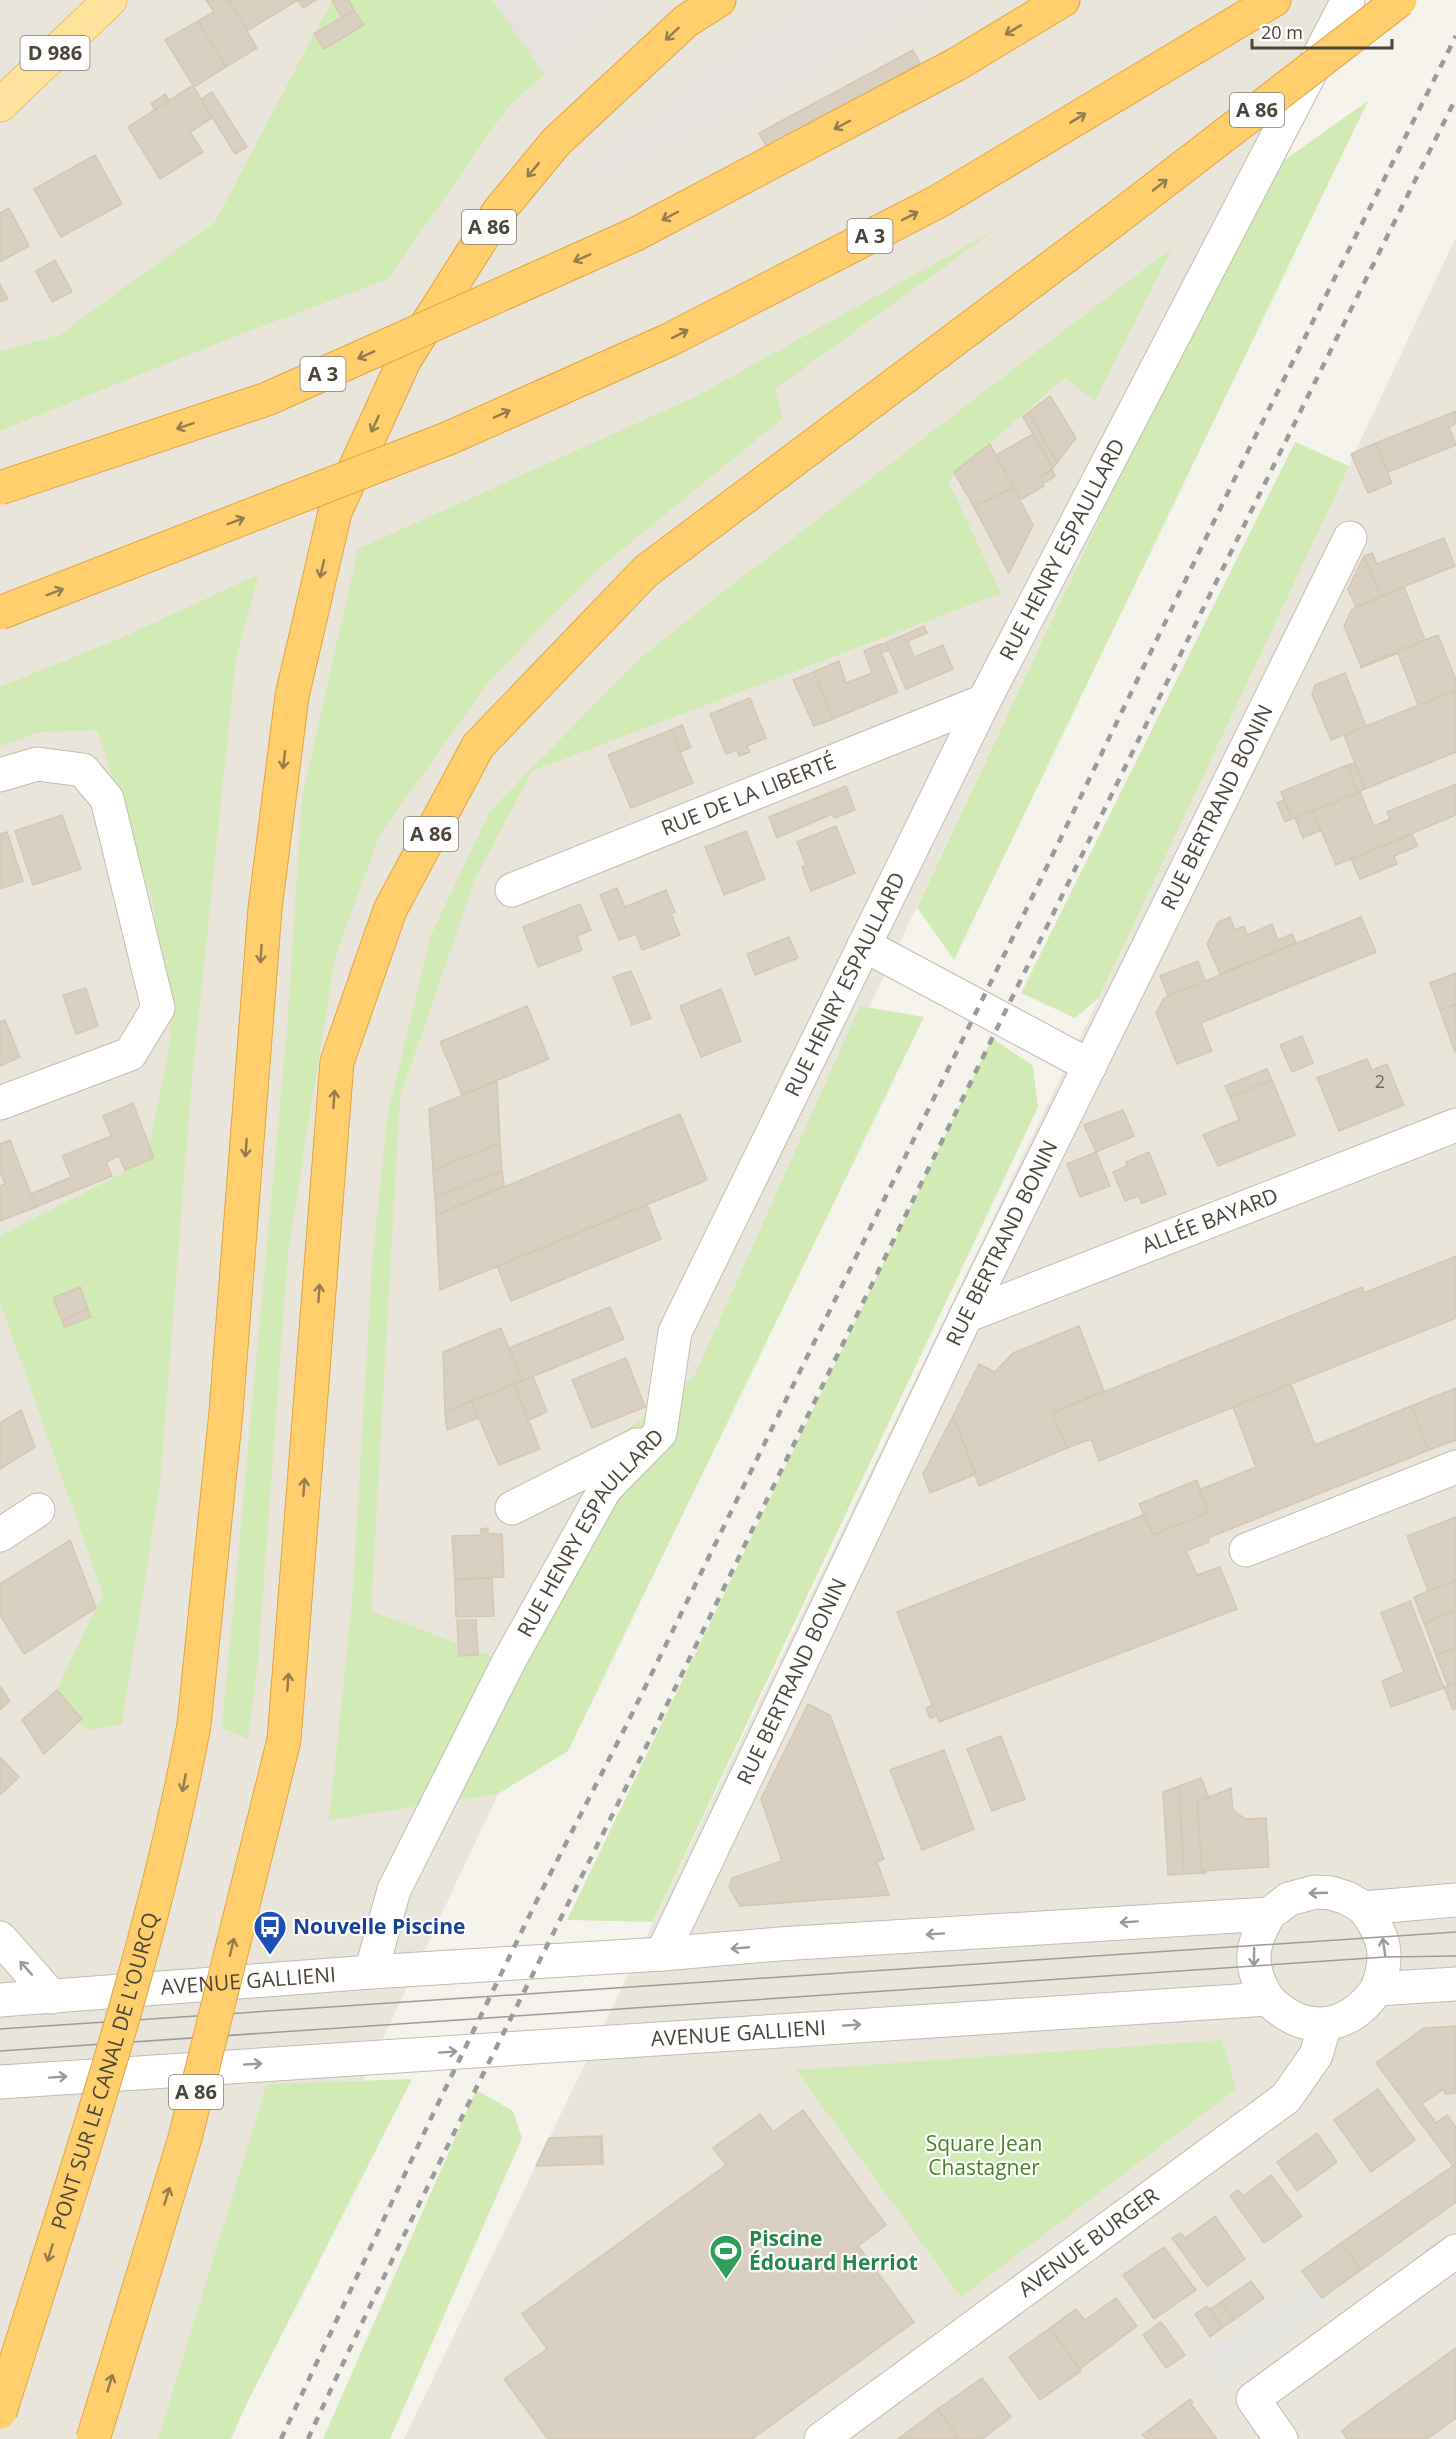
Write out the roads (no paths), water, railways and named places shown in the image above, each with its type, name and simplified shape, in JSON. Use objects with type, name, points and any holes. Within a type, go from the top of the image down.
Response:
[{"type":"highway","name":"PONT SUR LE CANAL DE L'OURCQ","points":[[0,2412],[115,2046],[180,1803],[194,1725],[225,1412],[265,909],[292,696],[335,512],[405,359],[499,211],[556,142],[687,21],[719,0]]},
{"type":"highway","name":"A 3","points":[[0,488],[267,399],[636,234],[957,64],[1063,0]]},
{"type":"highway","name":"A 3","points":[[0,613],[449,438],[669,340],[939,201],[1274,0]]},
{"type":"highway","name":"A 86","points":[[93,2439],[184,2138],[284,1740],[337,1062],[390,910],[478,746],[646,571],[1401,0]]},
{"type":"main road","name":"D 986","points":[[0,105],[110,0]]},
{"type":"street","name":"RUE HENRY ESPAULLARD","points":[[371,1972],[394,1890],[509,1661],[605,1489],[660,1433],[675,1332],[984,701],[1348,0]]},
{"type":"street","name":"RUE BERTRAND BONIN","points":[[662,1954],[966,1316],[1350,538]]},
{"type":"street","name":"RUE DE LA LIBERTÉ","points":[[512,890],[984,701]]},
{"type":"street","points":[[0,776],[37,764],[83,770],[107,799],[158,1008],[130,1054],[0,1103]]},
{"type":"street","points":[[864,945],[1090,1066]]},
{"type":"street","name":"ALLÉE BAYARD","points":[[966,1316],[1456,1125]]},
{"type":"street","points":[[512,1508],[660,1433]]},
{"type":"street","points":[[1245,1550],[1456,1467]]},
{"type":"street","points":[[0,1535],[38,1510]]},
{"type":"street","name":"AVENUE GALLIENI","points":[[0,2000],[779,1944],[1269,1914],[1289,1899],[1315,1892],[1331,1893],[1347,1898],[1364,1908]]},
{"type":"street","points":[[1269,1914],[1258,1932],[1254,1945],[1253,1967],[1258,1984],[1280,2011],[1310,2024],[1325,2024],[1353,2015],[1367,2004],[1383,1974],[1385,1957],[1382,1937],[1364,1908],[1456,1900]]},
{"type":"street","points":[[0,1938],[52,1997]]},
{"type":"street","points":[[1377,1989],[1456,1984]]},
{"type":"street","name":"AVENUE GALLIENI","points":[[0,2082],[1268,1999]]},
{"type":"street","name":"AVENUE BURGER","points":[[821,2439],[1286,2098],[1316,2055],[1325,2024]]},
{"type":"street","points":[[1281,2439],[1253,2399],[1456,2252]]},
{"type":"tram line","points":[[0,2029],[1456,1932]]},
{"type":"tram line","points":[[0,2051],[1385,1957],[1456,1956]]},
{"type":"railway","points":[[281,2439],[433,2114],[538,1898],[627,1724],[1249,449],[1456,36]]},
{"type":"railway","points":[[308,2439],[445,2151],[682,1674],[1067,885],[1456,98]]},
{"type":"place","name":"Nouvelle Piscine","points":[[270,1956]]},
{"type":"place","name":"Piscine Édouard Herriot","points":[[726,2280]]},
{"type":"park label","name":"Square Jean Chastagner","points":[[984,2156]]}]
